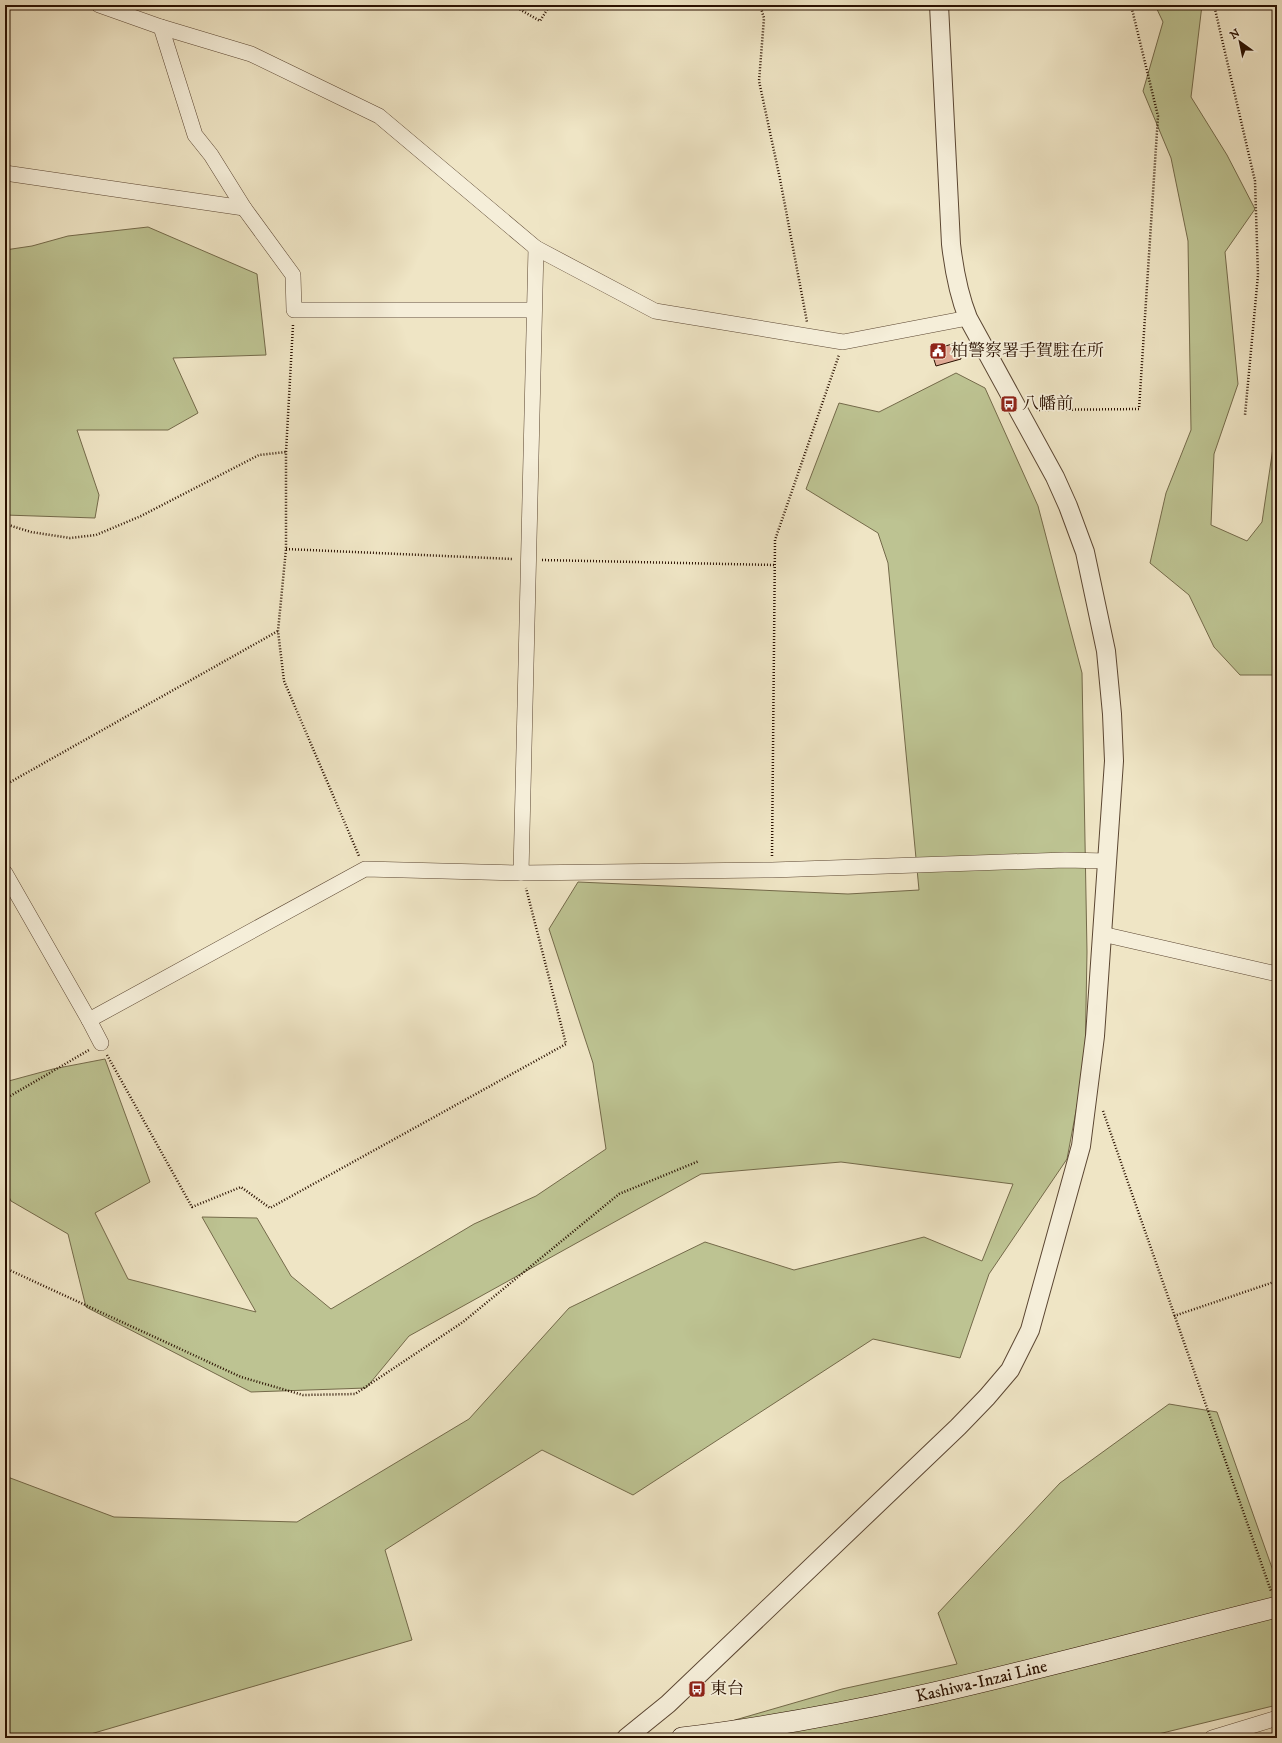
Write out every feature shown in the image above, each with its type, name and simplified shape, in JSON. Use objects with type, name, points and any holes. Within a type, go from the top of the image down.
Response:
[{"type":"main road","name":"Kashiwa-Inzai Line","points":[[682,1738],[857,1709],[931,1694],[1277,1607]]},
{"type":"street","points":[[99,5],[161,27],[251,54],[379,116],[536,248],[655,311],[843,342],[968,318]]},
{"type":"street","points":[[626,1738],[668,1704],[952,1433],[987,1397],[1010,1370],[1030,1330],[1081,1146],[1095,1036],[1114,761],[1112,714],[1106,651],[1085,552],[1068,506],[1055,477],[1020,410],[968,318],[959,296],[953,258],[939,5]]},
{"type":"street","points":[[161,27],[195,135],[211,155],[244,208],[293,275],[294,310],[533,310]]},
{"type":"street","points":[[5,173],[244,208]]},
{"type":"street","points":[[521,873],[533,310],[536,248]]},
{"type":"street","points":[[89,1020],[365,869],[521,873],[772,870],[1065,860],[1107,861]]},
{"type":"street","points":[[5,873],[101,1043]]},
{"type":"street","points":[[1102,934],[1277,974]]},
{"type":"street","points":[[1212,1738],[1277,1718]]},
{"type":"path","points":[[512,5],[540,22],[550,5]]},
{"type":"path","points":[[760,5],[764,18],[759,81],[780,179],[809,336]]},
{"type":"path","points":[[1020,410],[1139,409],[1158,116],[1131,5]]},
{"type":"path","points":[[1214,5],[1256,181],[1258,275],[1245,415]]},
{"type":"path","points":[[294,310],[286,452],[286,549],[278,631],[284,681],[365,869]]},
{"type":"path","points":[[772,870],[775,540],[843,342]]},
{"type":"path","points":[[5,524],[31,532],[70,538],[96,535],[141,516],[259,455],[286,452]]},
{"type":"path","points":[[5,785],[278,631]]},
{"type":"path","points":[[5,1099],[101,1043],[192,1207],[241,1187],[270,1208],[566,1044],[521,873]]},
{"type":"path","points":[[1089,1092],[1100,1102],[1277,1607]]},
{"type":"path","points":[[5,1268],[241,1377],[303,1395],[355,1394],[462,1322],[619,1194],[698,1161]]},
{"type":"path","points":[[1174,1316],[1277,1281]]},
{"type":"green space","points":[[1155,5],[1202,5],[1191,97],[1227,155],[1255,209],[1225,252],[1238,384],[1214,454],[1211,525],[1247,541],[1262,522],[1277,421],[1277,675],[1240,675],[1214,647],[1189,595],[1150,563],[1166,493],[1191,430],[1188,241],[1171,158],[1143,91],[1163,22]]},
{"type":"green space","points":[[148,227],[257,274],[266,355],[173,358],[198,413],[168,430],[77,430],[99,495],[95,518],[5,515],[5,250],[32,246],[68,236]]},
{"type":"green space","points":[[956,373],[985,388],[1038,506],[1082,673],[1087,952],[1085,1063],[1067,1159],[989,1274],[960,1358],[873,1339],[633,1495],[542,1450],[385,1550],[412,1640],[77,1738],[5,1738],[5,1476],[114,1517],[297,1522],[469,1419],[569,1308],[705,1242],[794,1270],[924,1237],[982,1261],[1013,1184],[841,1162],[701,1174],[409,1336],[366,1388],[251,1392],[86,1307],[68,1234],[11,1201],[5,1189],[5,1082],[53,1069],[105,1059],[150,1182],[95,1213],[128,1279],[256,1312],[202,1217],[257,1218],[291,1276],[331,1309],[474,1224],[536,1196],[606,1149],[593,1063],[549,929],[578,882],[848,894],[919,890],[888,563],[878,533],[806,489],[839,403],[879,412]]},
{"type":"green space","points":[[1169,1404],[1217,1412],[1277,1582],[1277,1705],[1142,1738],[673,1738],[842,1689],[957,1664],[938,1613],[1060,1483]]},
{"type":"building","points":[[956,343],[961,359],[936,366],[931,350]]},
{"type":"place","name":"柏警察署手賀駐在所","points":[[938,351]]},
{"type":"place","name":"八幡前","points":[[1009,404]]},
{"type":"place","name":"東台","points":[[697,1689]]}]
